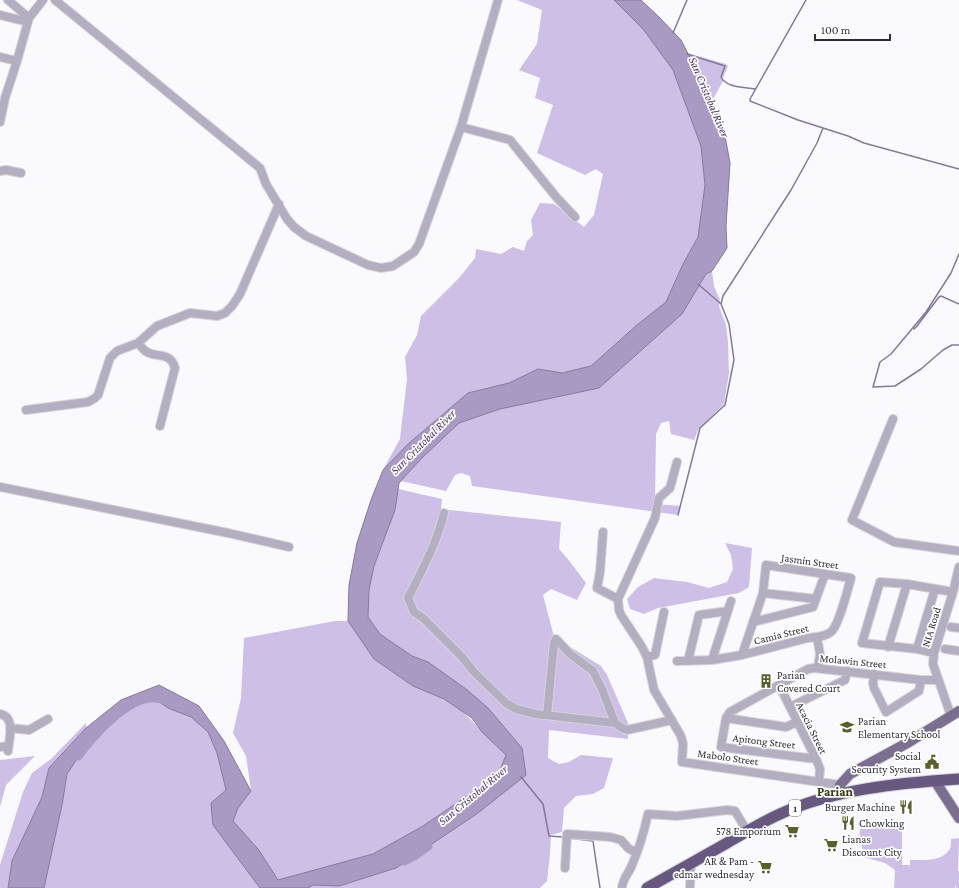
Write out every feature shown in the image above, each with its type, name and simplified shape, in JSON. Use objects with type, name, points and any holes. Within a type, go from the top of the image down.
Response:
[{"type":"highway","name":"1","points":[[647,888],[780,814],[819,800],[839,790],[860,790],[959,779]]},
{"type":"main road","points":[[839,790],[850,774],[909,742],[955,714]]},
{"type":"main road","points":[[934,781],[959,818]]},
{"type":"street","points":[[8,0],[28,20]]},
{"type":"street","points":[[0,122],[3,97],[17,61],[28,20],[42,0]]},
{"type":"street","points":[[55,0],[260,168],[266,184],[287,219],[294,227],[306,236],[368,265],[381,268],[393,266],[414,252],[419,244],[461,127],[498,0]]},
{"type":"street","points":[[0,16],[28,20]]},
{"type":"street","points":[[0,58],[17,61]]},
{"type":"street","points":[[461,127],[510,140],[557,198],[575,217]]},
{"type":"street","points":[[0,171],[6,170],[21,173]]},
{"type":"street","points":[[26,410],[88,402],[98,395],[110,358],[117,351],[138,343],[157,326],[183,315],[190,313],[217,316],[225,313],[240,294],[279,204]]},
{"type":"street","points":[[138,343],[147,352],[168,358],[174,363],[175,368],[160,426]]},
{"type":"street","points":[[893,419],[852,520],[894,542],[959,551]]},
{"type":"street","points":[[603,532],[600,572],[597,588],[618,599],[655,518],[659,498],[670,488],[677,462]]},
{"type":"street","points":[[0,487],[228,533],[289,547]]},
{"type":"street","points":[[444,513],[440,531],[408,598],[414,612],[423,618],[462,657],[473,671],[506,703],[516,709],[536,714],[547,714],[616,723]]},
{"type":"street","name":"Jasmin Street","points":[[763,592],[766,565],[851,578]]},
{"type":"street","name":"NIA Road","points":[[955,714],[937,680],[932,664],[959,567]]},
{"type":"street","points":[[753,622],[813,607],[825,574]]},
{"type":"street","name":"Camia Street","points":[[677,661],[712,660],[742,655],[827,634],[832,631],[851,578]]},
{"type":"street","points":[[934,653],[862,643],[880,582],[907,584],[953,592]]},
{"type":"street","points":[[888,647],[907,584]]},
{"type":"street","points":[[917,650],[936,589]]},
{"type":"street","points":[[742,655],[763,592],[816,599]]},
{"type":"street","name":"Mabolo Street","points":[[618,599],[621,615],[647,657],[654,690],[681,736],[683,744],[682,762],[819,781],[839,790]]},
{"type":"street","points":[[712,660],[731,601]]},
{"type":"street","points":[[688,661],[699,615],[728,610]]},
{"type":"street","points":[[647,657],[655,655],[664,612]]},
{"type":"street","points":[[817,637],[820,654],[818,668]]},
{"type":"street","points":[[547,714],[554,644],[556,639],[570,654],[593,671],[598,678],[616,723],[622,728],[627,730],[672,720]]},
{"type":"street","points":[[945,649],[959,651]]},
{"type":"street","name":"Molawin Street","points":[[728,715],[808,669],[818,668],[922,680],[937,680]]},
{"type":"street","points":[[790,707],[845,680],[847,671]]},
{"type":"street","points":[[874,674],[874,688],[886,712],[919,691],[922,680]]},
{"type":"street","name":"Acacia Street","points":[[779,685],[816,759],[820,769],[819,781]]},
{"type":"street","points":[[0,714],[6,715],[10,728],[5,748]]},
{"type":"street","points":[[728,715],[786,727],[797,722]]},
{"type":"street","name":"Apitong Street","points":[[728,715],[721,747],[816,759]]},
{"type":"street","points":[[10,728],[29,730],[48,720]]},
{"type":"street","points":[[622,888],[622,883],[632,866],[643,835],[648,814],[677,816],[727,810],[735,811],[748,831]]},
{"type":"street","points":[[565,868],[566,834],[610,837],[621,840],[628,848],[636,853]]},
{"type":"street","points":[[690,888],[691,863]]},
{"type":"shaded area","points":[[517,0],[614,0],[643,29],[673,70],[701,146],[705,185],[698,237],[683,264],[666,302],[637,325],[591,366],[562,373],[538,369],[509,383],[468,393],[408,444],[383,470],[400,439],[407,379],[405,357],[417,335],[421,316],[459,278],[475,258],[476,249],[501,254],[513,247],[524,251],[527,241],[533,235],[531,220],[540,203],[554,204],[584,227],[594,215],[603,174],[596,169],[585,175],[537,153],[553,105],[535,98],[540,78],[519,70],[537,44],[542,10]]},
{"type":"shaded area","points":[[687,53],[726,64],[728,66],[723,81],[712,101]]},
{"type":"shaded area","points":[[712,271],[714,286],[720,300],[719,306],[726,325],[728,342],[729,373],[724,404],[698,430],[694,440],[671,434],[669,421],[661,423],[656,434],[655,504],[681,506],[678,515],[472,486],[470,476],[461,473],[455,475],[446,491],[401,481],[422,458],[459,423],[500,409],[599,388],[682,314],[706,274]]},
{"type":"shaded area","points":[[398,489],[442,499],[441,509],[561,522],[559,549],[586,583],[577,600],[551,589],[543,595],[554,637],[601,666],[607,675],[628,723],[628,739],[549,730],[548,758],[559,764],[569,762],[581,755],[613,758],[604,788],[593,794],[576,796],[564,808],[562,832],[551,835],[547,881],[540,888],[308,888],[313,885],[339,886],[396,868],[478,813],[526,775],[502,726],[488,708],[428,662],[412,656],[380,634],[368,617],[369,590],[374,566],[395,510]]},
{"type":"shaded area","points":[[725,543],[752,548],[749,587],[739,593],[658,608],[644,614],[630,609],[627,599],[638,587],[654,578],[687,582],[709,588],[727,582],[733,569],[731,555]]},
{"type":"shaded area","points":[[335,621],[348,621],[374,659],[413,686],[444,699],[461,710],[506,755],[498,775],[423,826],[373,854],[278,880],[258,849],[233,821],[238,808],[251,790],[246,756],[233,733],[241,698],[244,638]]},
{"type":"shaded area","points":[[151,696],[168,708],[191,717],[208,732],[217,753],[226,790],[211,803],[245,867],[260,888],[44,888],[62,805],[67,774],[96,730],[134,703]]},
{"type":"shaded area","points":[[86,723],[86,728],[49,768],[42,797],[12,861],[8,888],[0,888],[0,865],[23,792],[32,773],[51,759]]},
{"type":"shaded area","points":[[35,756],[6,785],[0,807],[0,760]]},
{"type":"shaded area","points":[[902,825],[902,865],[910,865],[910,860],[932,859],[942,856],[950,849],[951,839],[959,838],[959,888],[956,888],[956,884],[955,888],[894,888],[895,870],[885,863],[867,858],[861,844],[860,829]]},
{"type":"water","points":[[614,0],[641,0],[681,40],[722,120],[730,163],[726,226],[727,248],[712,271],[706,274],[682,314],[599,388],[500,409],[459,423],[422,458],[399,483],[395,510],[374,566],[369,590],[368,617],[380,634],[412,656],[428,662],[466,689],[488,708],[522,748],[526,775],[478,813],[396,868],[339,886],[313,885],[308,888],[260,888],[213,825],[211,803],[226,790],[217,753],[208,732],[191,717],[168,708],[151,696],[134,703],[96,730],[67,774],[62,805],[44,888],[8,888],[12,861],[42,797],[49,768],[86,728],[121,700],[159,685],[199,706],[224,741],[251,791],[238,808],[233,821],[258,849],[278,880],[373,854],[423,826],[498,775],[506,755],[482,732],[472,718],[444,699],[413,686],[374,659],[348,621],[349,585],[357,543],[371,500],[383,470],[408,444],[468,393],[509,383],[538,369],[562,373],[591,366],[637,325],[666,302],[683,264],[698,237],[705,185],[701,146],[673,70],[643,29]]},
{"type":"waterway","points":[[673,33],[687,0]]},
{"type":"waterway","points":[[806,0],[750,101],[798,120],[848,136],[864,143],[959,169]]},
{"type":"waterway","points":[[687,54],[725,66],[721,77],[723,81],[731,85],[755,89]]},
{"type":"waterway","points":[[721,304],[723,296],[791,190],[817,143],[823,128]]},
{"type":"waterway","points":[[959,254],[951,273],[926,312],[891,354],[880,362],[873,387],[895,386],[921,369],[943,350],[952,345],[959,345]]},
{"type":"waterway","points":[[678,515],[700,428],[725,405],[734,360],[729,324],[721,304],[698,284]]},
{"type":"waterway","points":[[914,329],[939,297],[941,296],[959,304]]},
{"type":"waterway","name":"San Cristobal River","points":[[78,756],[100,730],[128,706],[148,698],[166,699]]},
{"type":"waterway","points":[[521,777],[543,804],[549,836],[563,837]]},
{"type":"waterway","points":[[569,838],[593,841],[600,888]]},
{"type":"waterway","name":"San Cristobal River","points":[[404,861],[428,846]]},
{"type":"place","name":"Parian Covered Court","points":[[766,681]]},
{"type":"place","name":"Parian Elementary School","points":[[847,727]]},
{"type":"place","name":"Social Security System","points":[[932,762]]},
{"type":"place","name":"Burger Machine","points":[[906,807]]},
{"type":"place","name":"Chowking","points":[[848,823]]},
{"type":"place","name":"578 Emporium","points":[[792,831]]},
{"type":"place","name":"Lianas Discount City","points":[[831,845]]},
{"type":"place","name":"AR & Pam - edmar wednesday","points":[[765,867]]},
{"type":"district","name":"Parian","points":[[835,791]]}]
